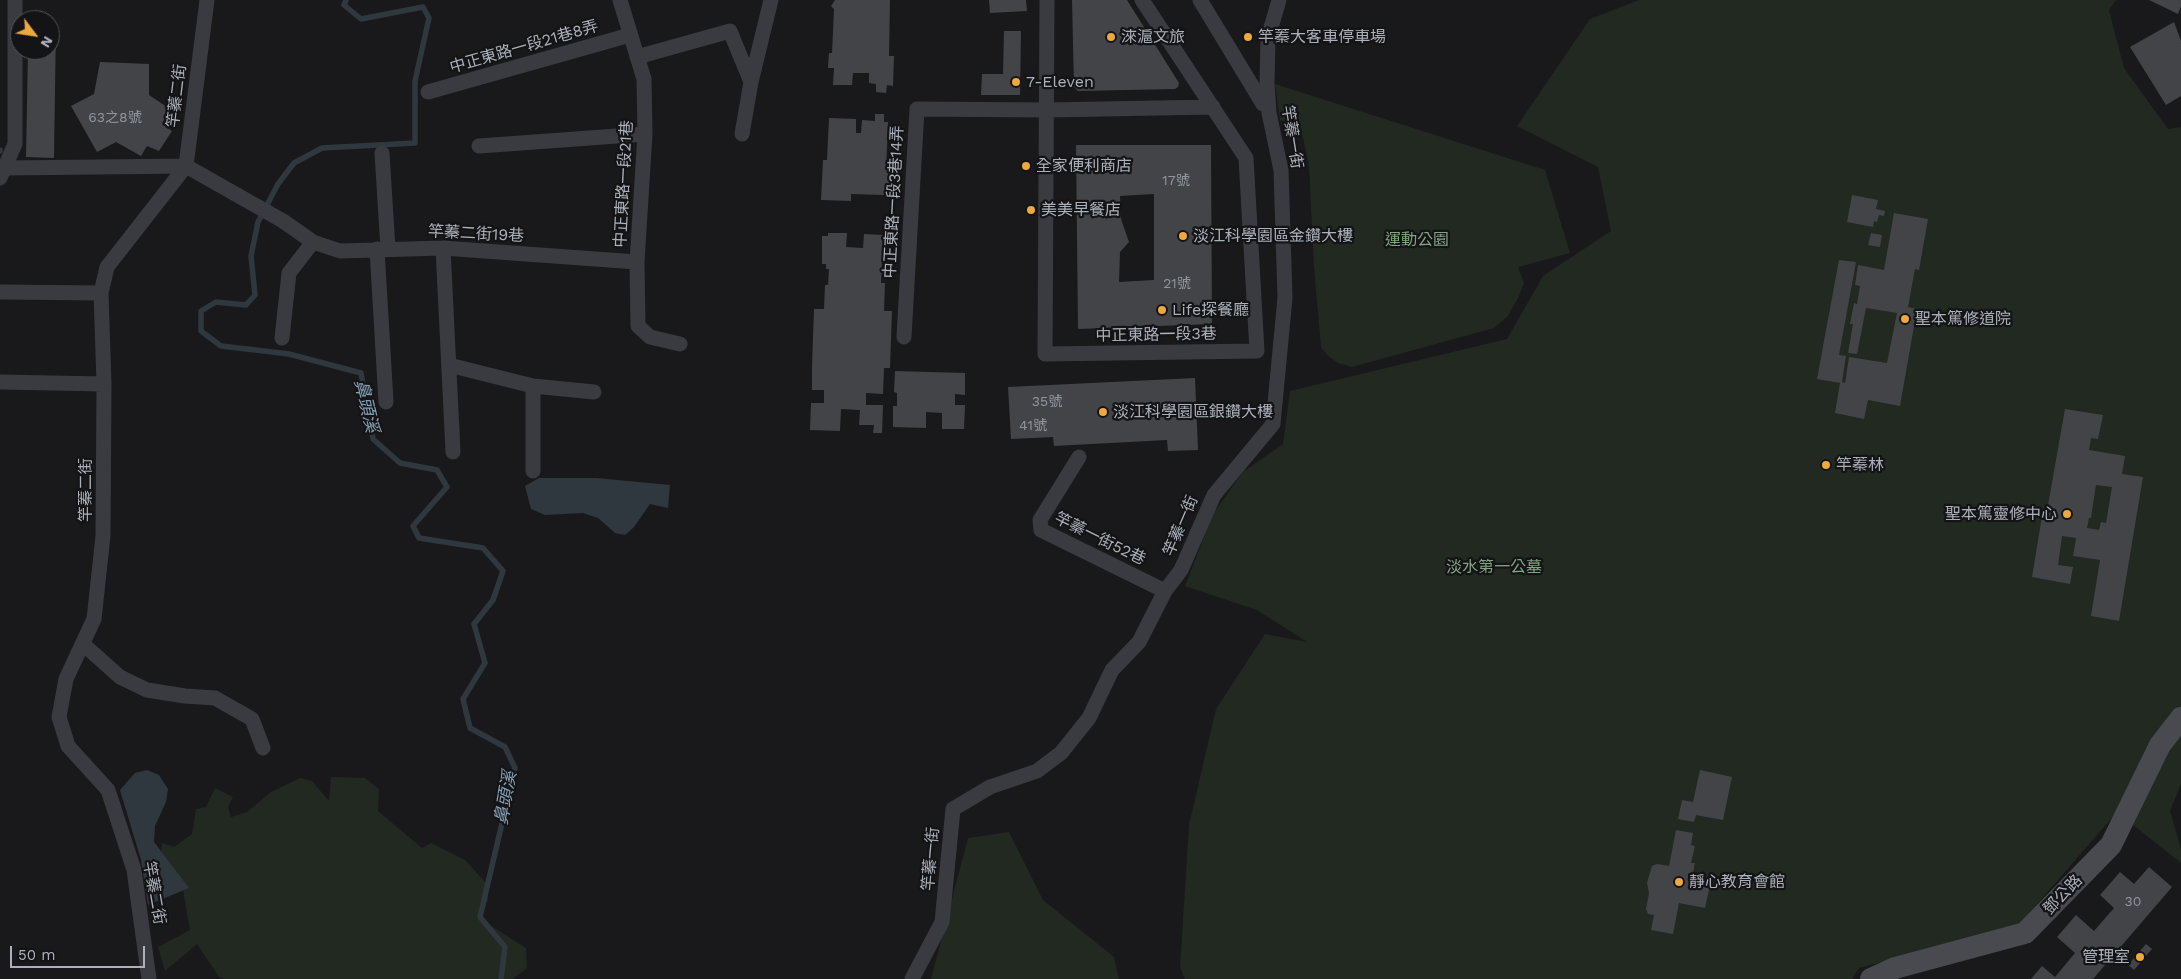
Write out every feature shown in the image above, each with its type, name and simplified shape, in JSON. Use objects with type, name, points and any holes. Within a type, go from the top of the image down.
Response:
[{"type":"street","points":[[15,0],[15,144],[3,173],[186,166]]},
{"type":"street","name":"竿蓁二街","points":[[149,979],[134,870],[108,790],[68,746],[59,717],[66,679],[94,619],[103,536],[104,384],[101,293],[107,267],[186,166],[207,0]]},
{"type":"street","name":"中正東路一段21巷","points":[[620,0],[644,79],[645,134],[637,262],[638,326],[650,337],[680,344]]},
{"type":"street","points":[[742,134],[751,82],[771,0]]},
{"type":"street","name":"中正東路一段3巷","points":[[1048,0],[1045,354],[1258,351],[1246,158],[1142,0]]},
{"type":"street","points":[[1200,0],[1263,104]]},
{"type":"street","name":"竿蓁一街","points":[[912,979],[942,922],[953,809],[990,787],[1037,771],[1061,753],[1089,718],[1112,670],[1139,642],[1165,591],[1181,570],[1214,495],[1274,424],[1285,298],[1281,170],[1269,114],[1267,84],[1268,38],[1279,0]]},
{"type":"street","points":[[637,58],[730,32],[751,82]]},
{"type":"street","name":"中正東路一段21巷8弄","points":[[428,92],[630,35]]},
{"type":"street","points":[[1047,110],[1213,107]]},
{"type":"street","name":"中正東路一段3巷14弄","points":[[904,337],[916,109],[1047,110]]},
{"type":"street","points":[[479,146],[645,134]]},
{"type":"street","points":[[382,153],[386,402]]},
{"type":"street","name":"竿蓁二街19巷","points":[[186,166],[283,221],[313,242],[340,250],[443,248],[637,262]]},
{"type":"street","points":[[282,338],[289,274],[313,242]]},
{"type":"street","points":[[443,248],[453,452]]},
{"type":"street","points":[[0,292],[101,293]]},
{"type":"street","points":[[449,365],[533,386],[594,392]]},
{"type":"street","points":[[0,382],[104,384]]},
{"type":"street","points":[[533,386],[533,471]]},
{"type":"street","name":"竿蓁一街52巷","points":[[1080,457],[1040,520],[1041,530],[1165,591]]},
{"type":"street","points":[[82,644],[120,677],[147,690],[185,696],[215,698],[252,719],[262,748]]},
{"type":"street","name":"鄧公路","points":[[1871,979],[1895,968],[2025,933],[2111,845],[2160,745],[2181,718]]},
{"type":"green space","name":"淡水第一公墓","points":[[1639,0],[2116,0],[2109,10],[2124,68],[2168,129],[2181,127],[2181,784],[2170,811],[2181,849],[2181,863],[2117,812],[2018,926],[1859,968],[1852,979],[1185,979],[1180,967],[1189,825],[1216,709],[1265,634],[1307,642],[1257,610],[1185,586],[1213,514],[1243,472],[1283,444],[1290,391],[1507,339],[1543,276],[1611,231],[1598,167],[1517,126],[1590,19]]},
{"type":"green space","name":"運動公園","points":[[1275,84],[1545,170],[1570,253],[1518,267],[1524,283],[1508,316],[1494,328],[1352,367],[1338,363],[1328,356],[1321,347],[1314,267],[1309,165],[1303,138],[1297,128],[1280,120]]},
{"type":"green space","points":[[331,777],[365,778],[379,789],[378,811],[422,848],[431,843],[465,860],[486,883],[488,900],[477,917],[526,948],[527,968],[513,979],[224,979],[219,977],[197,944],[165,971],[158,947],[190,930],[182,884],[161,854],[162,843],[174,847],[192,834],[196,809],[206,807],[215,788],[233,797],[228,807],[231,817],[247,812],[271,792],[300,778],[312,781],[329,801]]},
{"type":"green space","points":[[1009,832],[1043,900],[1114,957],[1119,979],[931,979],[968,838]]},
{"type":"shaded area","points":[[539,478],[596,478],[670,485],[668,508],[650,504],[634,527],[625,535],[615,533],[598,518],[583,513],[545,515],[531,509],[525,486]]},
{"type":"shaded area","points":[[147,770],[159,775],[168,789],[166,802],[155,826],[154,842],[189,888],[148,905],[141,860],[120,790],[135,773]]},
{"type":"building","points":[[835,0],[890,0],[889,56],[894,56],[893,86],[887,85],[886,93],[876,92],[876,84],[869,83],[869,73],[853,73],[852,85],[833,85],[834,68],[828,68],[829,53],[832,53],[834,9],[831,6]]},
{"type":"building","points":[[989,0],[1026,0],[1027,11],[990,13]]},
{"type":"building","name":"淶滬文旅","points":[[1072,0],[1127,0],[1179,83],[1178,87],[1175,89],[1078,91],[1074,87]]},
{"type":"building","points":[[2149,0],[2181,0],[2181,6],[2178,14]]},
{"type":"building","points":[[2174,22],[2181,41],[2181,96],[2166,105],[2130,47]]},
{"type":"building","points":[[1004,31],[1021,31],[1020,95],[981,95],[982,74],[1003,74]]},
{"type":"building","points":[[28,60],[55,60],[54,158],[26,157]]},
{"type":"building","points":[[100,62],[149,64],[149,95],[170,109],[162,124],[172,131],[159,151],[147,146],[141,156],[116,142],[97,152],[71,106],[94,94]]},
{"type":"building","points":[[875,114],[884,114],[884,122],[888,122],[886,170],[892,170],[891,187],[885,187],[885,195],[851,194],[851,201],[821,200],[823,160],[827,160],[829,118],[856,119],[856,133],[861,133],[862,120],[875,121]]},
{"type":"building","name":"淡江科學園區金鑽大樓","points":[[1076,145],[1211,145],[1212,324],[1078,329]],"holes":[[[1154,194],[1154,280],[1119,282],[1120,252],[1129,242],[1121,219],[1120,196]]]},
{"type":"building","points":[[1852,195],[1878,200],[1876,209],[1885,211],[1884,216],[1879,215],[1877,222],[1874,221],[1873,227],[1847,222]]},
{"type":"building","name":"聖本篤修道院","points":[[1894,213],[1928,219],[1919,270],[1915,269],[1908,307],[1917,309],[1900,406],[1868,400],[1864,419],[1835,413],[1840,383],[1817,379],[1839,260],[1856,262],[1839,355],[1846,356],[1842,382],[1845,383],[1849,357],[1887,363],[1897,313],[1866,308],[1857,354],[1848,353],[1853,324],[1850,324],[1854,303],[1857,304],[1860,286],[1855,285],[1858,265],[1884,270]]},
{"type":"building","points":[[828,233],[847,233],[846,247],[863,248],[864,234],[883,235],[881,283],[885,283],[884,311],[892,311],[890,368],[884,368],[883,394],[866,393],[866,405],[883,405],[882,433],[873,433],[874,425],[859,425],[860,410],[841,409],[840,431],[810,430],[811,403],[824,403],[824,390],[812,390],[812,366],[814,309],[824,309],[825,285],[828,285],[829,269],[826,269],[826,264],[822,264],[822,236],[828,236]]},
{"type":"building","points":[[1871,233],[1882,235],[1880,247],[1868,245]]},
{"type":"building","points":[[895,371],[965,373],[965,395],[955,394],[955,405],[965,405],[964,429],[942,429],[942,413],[926,412],[926,428],[893,427],[893,406],[897,406],[897,393],[894,392]]},
{"type":"building","name":"淡江科學園區銀鑽大樓","points":[[1195,378],[1198,450],[1168,451],[1167,440],[1054,446],[1053,437],[1011,439],[1008,387]]},
{"type":"building","name":"聖本篤靈修中心","points":[[2065,409],[2103,415],[2098,439],[2091,438],[2089,450],[2125,456],[2122,474],[2143,477],[2119,621],[2091,616],[2100,560],[2073,556],[2076,538],[2062,536],[2058,565],[2073,567],[2070,584],[2032,577],[2043,510],[2047,511]],"holes":[[[2096,485],[2112,487],[2106,523],[2101,522],[2099,530],[2087,528],[2089,518],[2091,518]]]},
{"type":"building","points":[[1700,770],[1732,777],[1723,820],[1696,815],[1694,822],[1678,819],[1682,800],[1693,802]]},
{"type":"building","name":"靜心教育會館","points":[[1676,830],[1693,833],[1691,845],[1695,846],[1691,863],[1695,863],[1692,878],[1711,881],[1705,908],[1679,903],[1673,934],[1651,930],[1654,915],[1648,914],[1646,909],[1649,893],[1647,883],[1652,866],[1657,864],[1669,866]]},
{"type":"building","points":[[2149,867],[2172,887],[2093,979],[2031,979],[2042,966],[2055,977],[2075,953],[2057,937],[2076,915],[2094,931],[2114,908],[2100,895],[2120,872],[2134,884]]},
{"type":"building","name":"管理室","points":[[2146,944],[2152,949],[2134,970],[2128,965]]},
{"type":"waterway","name":"鼻頭溪","points":[[346,0],[344,5],[361,19],[423,7],[429,18],[415,81],[415,143],[322,148],[294,163],[278,184],[258,222],[251,256],[255,295],[246,305],[216,302],[201,311],[201,331],[221,346],[289,354],[361,373],[373,439],[400,463],[437,470],[447,487],[413,526],[419,538],[483,548],[503,571],[493,600],[474,624],[485,663],[463,699],[470,728],[505,747],[515,768],[480,917],[505,947],[501,979]]},
{"type":"place","name":"淶滬文旅","points":[[1111,37]]},
{"type":"place","name":"竿蓁大客車停車場","points":[[1248,37]]},
{"type":"place","name":"7-Eleven","points":[[1016,82]]},
{"type":"place","name":"全家便利商店","points":[[1026,166]]},
{"type":"place","name":"美美早餐店","points":[[1031,210]]},
{"type":"place","name":"淡江科學園區金鑽大樓","points":[[1183,236]]},
{"type":"place","name":"Life探餐廳","points":[[1162,310]]},
{"type":"place","name":"聖本篤修道院","points":[[1905,319]]},
{"type":"place","name":"淡江科學園區銀鑽大樓","points":[[1103,412]]},
{"type":"place","name":"竿蓁林","points":[[1826,465]]},
{"type":"place","name":"聖本篤靈修中心","points":[[2067,514]]},
{"type":"place","name":"靜心教育會館","points":[[1679,882]]},
{"type":"place","name":"管理室","points":[[2140,957]]}]
